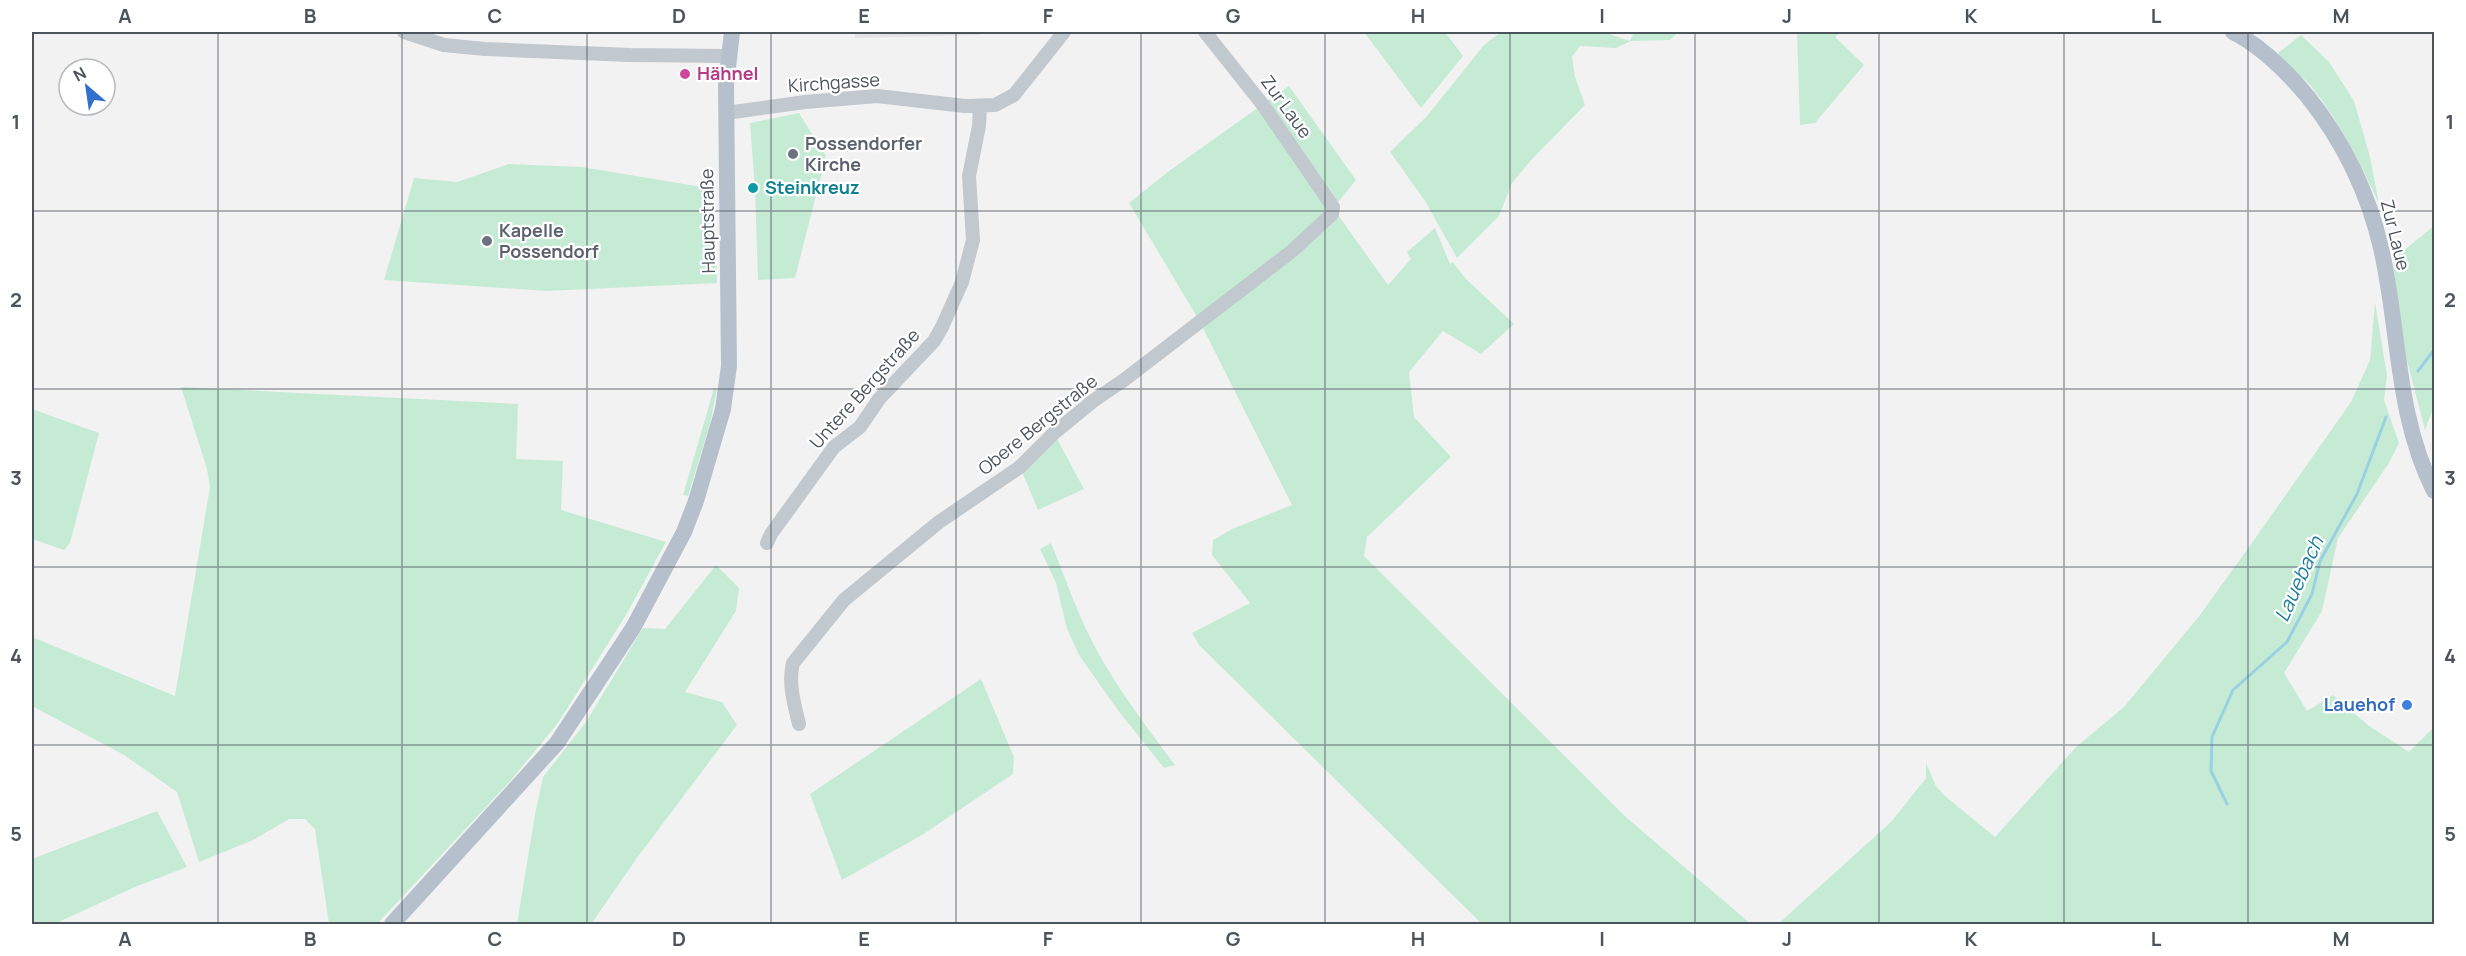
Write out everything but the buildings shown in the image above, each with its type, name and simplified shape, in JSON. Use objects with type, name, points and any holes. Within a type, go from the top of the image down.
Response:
[{"type":"main road","name":"Hauptstraße","points":[[392,924],[557,743],[633,628],[684,532],[696,501],[723,409],[729,347],[726,113],[728,56],[732,32]]},
{"type":"main road","name":"Zur Laue","points":[[2233,32],[2268,56],[2299,87],[2327,121],[2356,174],[2380,246],[2403,401],[2413,438],[2434,491]]},
{"type":"street","points":[[404,32],[444,45],[485,49],[728,56]]},
{"type":"street","points":[[980,107],[995,105],[1014,95],[1064,32]]},
{"type":"street","name":"Zur Laue","points":[[1205,32],[1263,105],[1333,207]]},
{"type":"street","name":"Kirchgasse","points":[[726,113],[805,102],[877,96],[980,107]]},
{"type":"street","name":"Untere Bergstraße","points":[[767,543],[771,534],[829,453],[860,427],[879,399],[934,341],[942,327],[962,282],[973,240],[969,176],[979,126],[980,107]]},
{"type":"street","name":"Obere Bergstraße","points":[[798,724],[790,673],[793,663],[844,600],[939,522],[1020,467],[1054,433],[1093,401],[1124,380],[1292,251],[1326,221],[1332,214],[1333,207]]},
{"type":"shaded area","points":[[855,32],[981,32],[980,35],[855,38]]},
{"type":"green space","points":[[1364,32],[1445,32],[1463,56],[1421,108]]},
{"type":"green space","points":[[1501,32],[1603,32],[1630,41],[1634,32],[1678,32],[1670,40],[1631,41],[1616,48],[1580,46],[1572,57],[1575,77],[1585,105],[1512,183],[1499,216],[1457,258],[1425,201],[1390,152],[1427,116],[1484,45]]},
{"type":"green space","points":[[1797,32],[1841,32],[1835,37],[1864,65],[1815,123],[1800,125]]},
{"type":"green space","points":[[2301,35],[2329,62],[2354,101],[2370,157],[2379,204],[2357,158],[2331,114],[2311,86],[2278,53]]},
{"type":"green space","points":[[1289,86],[1356,180],[1339,201],[1333,201],[1264,103]]},
{"type":"green space","points":[[1259,107],[1324,199],[1326,212],[1338,215],[1388,285],[1411,259],[1407,252],[1435,228],[1450,264],[1453,262],[1465,278],[1514,324],[1481,354],[1443,331],[1409,372],[1414,417],[1451,457],[1367,537],[1364,556],[1627,818],[1751,924],[1482,924],[1199,645],[1192,633],[1250,603],[1212,555],[1213,540],[1232,529],[1292,505],[1200,322],[1129,203],[1169,171]]},
{"type":"green space","points":[[799,113],[826,156],[795,278],[758,280],[750,123]]},
{"type":"green space","points":[[509,164],[582,167],[714,189],[717,283],[547,291],[384,280],[414,178],[457,182]]},
{"type":"green space","points":[[2434,226],[2434,406],[2425,430],[2398,326],[2393,259]]},
{"type":"green space","points":[[2375,302],[2387,375],[2384,400],[2399,443],[2389,463],[2338,538],[2322,611],[2284,673],[2307,711],[2333,695],[2369,726],[2409,752],[2434,727],[2434,924],[1778,924],[1891,822],[1926,778],[1926,763],[1936,786],[1945,796],[1995,837],[2076,747],[2124,707],[2200,615],[2351,402],[2370,360]]},
{"type":"green space","points":[[181,387],[518,404],[516,459],[563,461],[561,510],[666,542],[626,615],[558,723],[512,779],[377,924],[329,924],[315,829],[305,819],[289,819],[253,840],[199,862],[177,792],[124,755],[32,706],[32,637],[175,696],[210,487],[207,469]]},
{"type":"green space","points":[[714,388],[717,389],[710,424],[688,496],[683,495]]},
{"type":"green space","points":[[32,409],[99,433],[70,543],[64,550],[32,539]]},
{"type":"green space","points":[[1054,433],[1084,489],[1038,510],[1020,467]]},
{"type":"green space","points":[[1051,543],[1086,629],[1105,665],[1175,765],[1164,768],[1117,709],[1079,655],[1067,629],[1056,583],[1040,549]]},
{"type":"green space","points":[[716,565],[739,588],[736,611],[685,692],[722,702],[737,725],[637,858],[591,924],[517,924],[543,777],[586,722],[643,628],[665,629]]},
{"type":"green space","points":[[981,679],[1014,757],[1013,774],[922,835],[842,880],[810,794]]},
{"type":"green space","points":[[157,811],[187,867],[135,887],[54,924],[32,924],[32,859]]},
{"type":"waterway","name":"Lauebach","points":[[2418,371],[2434,350]]},
{"type":"waterway","name":"Lauebach","points":[[2227,804],[2211,771],[2212,737],[2233,690],[2287,642],[2312,594],[2320,561],[2357,494],[2386,417]]},
{"type":"place","name":"Hähnel","points":[[685,74]]},
{"type":"place","name":"Possendorfer Kirche","points":[[793,154]]},
{"type":"place","name":"Steinkreuz","points":[[753,188]]},
{"type":"place","name":"Kapelle Possendorf","points":[[487,241]]},
{"type":"place","name":"Lauehof","points":[[2407,705]]}]
